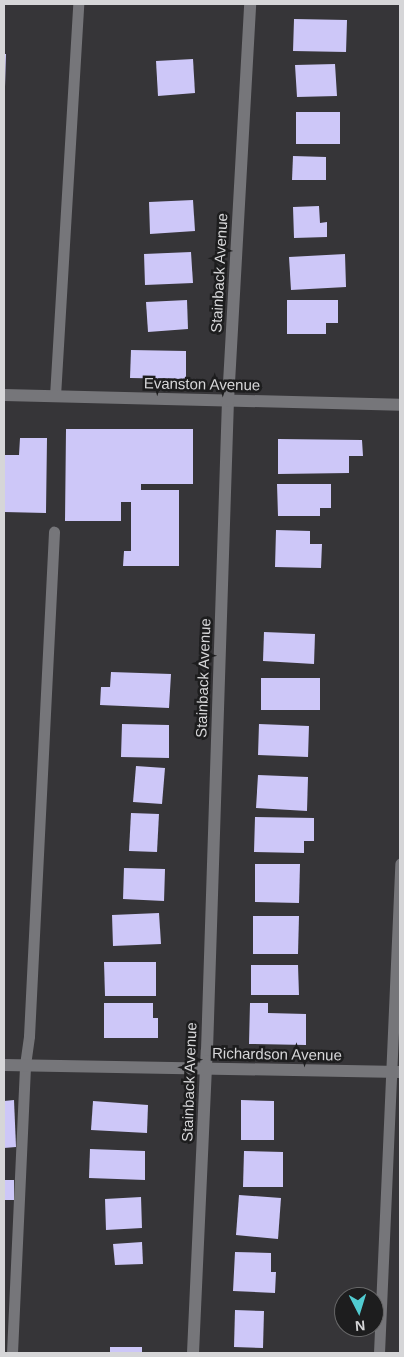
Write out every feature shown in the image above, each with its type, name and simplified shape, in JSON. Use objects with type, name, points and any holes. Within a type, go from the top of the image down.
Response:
[{"type":"street","name":"Stainback Avenue","points":[[193,1353],[206,1070],[228,401],[250,4]]},
{"type":"street","name":"Evanston Avenue","points":[[4,395],[400,405]]},
{"type":"street","name":"Richardson Avenue","points":[[4,1064],[206,1070],[396,1072]]},
{"type":"lane","points":[[56,396],[78,4]]},
{"type":"lane","points":[[12,1353],[25,1065],[29,1036],[54,532]]},
{"type":"lane","points":[[379,1353],[396,1072],[400,863]]},
{"type":"building","points":[[294,19],[347,20],[346,52],[293,51]]},
{"type":"building","points":[[4,54],[6,54],[5,87],[4,87]]},
{"type":"building","points":[[193,59],[195,93],[158,96],[156,61]]},
{"type":"building","points":[[335,64],[337,96],[297,97],[295,65]]},
{"type":"building","points":[[296,112],[340,112],[340,144],[296,144]]},
{"type":"building","points":[[293,156],[326,157],[326,180],[292,180]]},
{"type":"building","points":[[193,200],[195,231],[150,234],[149,202]]},
{"type":"building","points":[[319,206],[320,223],[327,222],[327,237],[294,238],[293,207]]},
{"type":"building","points":[[191,252],[193,283],[145,285],[144,254]]},
{"type":"building","points":[[345,254],[346,287],[291,290],[289,257]]},
{"type":"building","points":[[187,300],[188,329],[148,332],[146,302]]},
{"type":"building","points":[[287,300],[338,300],[338,323],[326,323],[326,334],[287,334]]},
{"type":"building","points":[[131,350],[186,351],[186,379],[130,378]]},
{"type":"building","points":[[66,429],[193,429],[193,484],[141,484],[141,490],[179,490],[179,566],[123,566],[124,551],[131,551],[131,502],[121,502],[121,521],[65,521]]},
{"type":"building","points":[[20,438],[47,438],[46,513],[4,512],[4,455],[19,455]]},
{"type":"building","points":[[278,439],[362,440],[363,456],[349,456],[349,473],[278,474]]},
{"type":"building","points":[[277,484],[331,484],[331,508],[320,508],[320,516],[278,516]]},
{"type":"building","points":[[276,530],[310,531],[310,544],[322,544],[321,568],[275,567]]},
{"type":"building","points":[[264,632],[315,634],[314,664],[263,661]]},
{"type":"building","points":[[111,672],[171,674],[169,708],[100,705],[101,687],[110,687]]},
{"type":"building","points":[[261,678],[320,678],[320,710],[261,710]]},
{"type":"building","points":[[122,724],[169,725],[169,758],[121,757]]},
{"type":"building","points":[[259,724],[309,726],[308,757],[258,755]]},
{"type":"building","points":[[136,766],[165,768],[162,804],[133,802]]},
{"type":"building","points":[[258,775],[308,777],[307,811],[256,808]]},
{"type":"building","points":[[131,813],[159,814],[157,852],[129,851]]},
{"type":"building","points":[[255,817],[314,818],[314,841],[304,841],[304,853],[254,852]]},
{"type":"building","points":[[255,864],[300,864],[299,903],[255,902]]},
{"type":"building","points":[[124,868],[165,869],[164,901],[123,899]]},
{"type":"building","points":[[159,913],[161,944],[113,946],[112,915]]},
{"type":"building","points":[[253,916],[299,916],[298,954],[253,954]]},
{"type":"building","points":[[104,962],[156,962],[156,996],[105,996]]},
{"type":"building","points":[[251,965],[298,965],[299,995],[251,995]]},
{"type":"building","points":[[104,1003],[153,1003],[153,1018],[158,1018],[158,1038],[104,1038]]},
{"type":"building","points":[[250,1003],[268,1003],[268,1013],[306,1014],[306,1045],[249,1044]]},
{"type":"building","points":[[14,1100],[16,1147],[4,1148],[4,1101]]},
{"type":"building","points":[[241,1100],[274,1101],[274,1140],[241,1140]]},
{"type":"building","points":[[93,1101],[148,1105],[147,1133],[91,1130]]},
{"type":"building","points":[[90,1149],[145,1151],[145,1180],[89,1178]]},
{"type":"building","points":[[244,1151],[283,1152],[283,1187],[243,1187]]},
{"type":"building","points":[[4,1180],[14,1180],[14,1200],[4,1200]]},
{"type":"building","points":[[239,1195],[281,1198],[278,1239],[236,1235]]},
{"type":"building","points":[[141,1197],[142,1228],[106,1230],[105,1199]]},
{"type":"building","points":[[142,1242],[143,1264],[115,1265],[113,1244]]},
{"type":"building","points":[[235,1252],[271,1253],[271,1272],[276,1272],[275,1293],[233,1291]]},
{"type":"building","points":[[235,1310],[264,1311],[263,1348],[234,1347]]},
{"type":"building","points":[[110,1347],[142,1347],[142,1353],[110,1353]]}]
